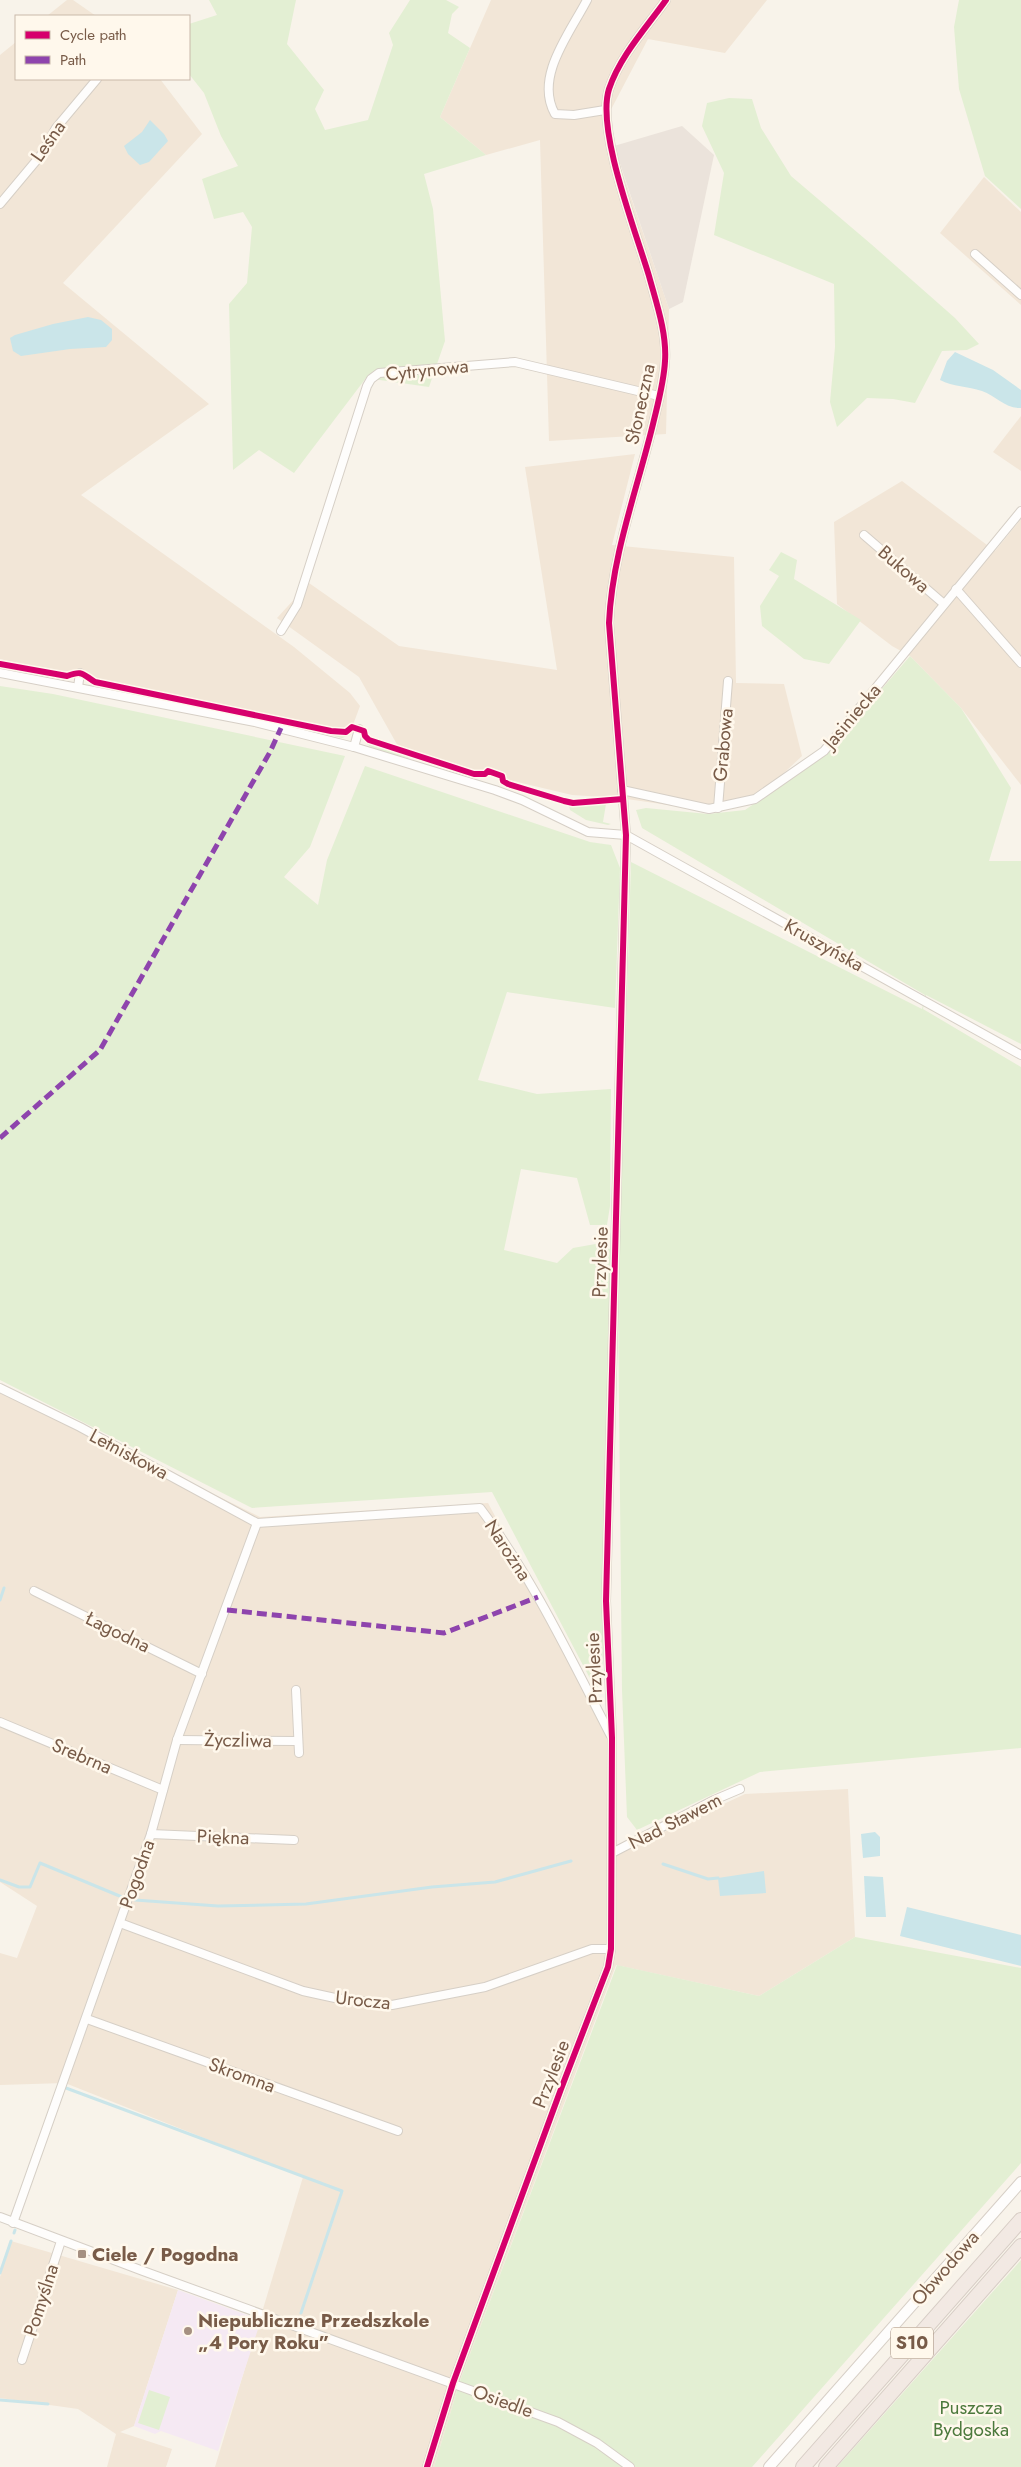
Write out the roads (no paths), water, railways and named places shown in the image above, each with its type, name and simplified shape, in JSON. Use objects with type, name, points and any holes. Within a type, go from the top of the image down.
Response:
[{"type":"highway","name":"S10","points":[[803,2467],[1021,2220]]},
{"type":"highway","name":"S10","points":[[826,2467],[1021,2246]]},
{"type":"street","points":[[587,0],[555,61],[547,85],[548,103],[555,114],[574,115],[605,110]]},
{"type":"street","name":"Słoneczna","points":[[626,835],[609,640],[610,606],[620,545],[659,396],[666,358],[662,326],[611,151],[605,110],[615,74],[666,0]]},
{"type":"street","name":"Leśna","points":[[0,204],[41,155],[56,128],[96,80]]},
{"type":"street","points":[[975,254],[1021,295]]},
{"type":"street","name":"Cytrynowa","points":[[281,631],[297,605],[367,386],[371,379],[379,373],[515,362],[659,396]]},
{"type":"street","name":"Jasiniecka","points":[[622,790],[709,809],[756,799],[824,751],[1021,511]]},
{"type":"street","name":"Bukowa","points":[[864,535],[944,604]]},
{"type":"street","points":[[956,589],[1021,663]]},
{"type":"street","points":[[0,672],[255,722],[354,747],[522,800],[588,832],[626,835]]},
{"type":"street","points":[[78,687],[80,673]]},
{"type":"street","name":"Grabowa","points":[[718,808],[728,681]]},
{"type":"street","points":[[354,747],[358,729]]},
{"type":"street","name":"Kruszyńska","points":[[626,835],[1021,1055]]},
{"type":"street","name":"Przylesie","points":[[427,2467],[453,2383],[608,1967],[611,1949],[612,1738],[606,1601],[626,835]]},
{"type":"street","name":"Letniskowa","points":[[0,1388],[80,1427],[257,1523]]},
{"type":"street","name":"Narożna","points":[[257,1523],[480,1508],[498,1531],[538,1597],[612,1738]]},
{"type":"street","name":"Pogodna","points":[[13,2223],[87,2020],[151,1834],[177,1740],[257,1523]]},
{"type":"street","name":"Łagodna","points":[[34,1590],[202,1674]]},
{"type":"street","name":"Życzliwa","points":[[296,1690],[299,1753]]},
{"type":"street","name":"Srebrna","points":[[0,1722],[163,1790]]},
{"type":"street","name":"Życzliwa","points":[[177,1740],[298,1741]]},
{"type":"street","name":"Nad Stawem","points":[[612,1853],[714,1800],[740,1789]]},
{"type":"street","name":"Piękna","points":[[151,1834],[294,1840]]},
{"type":"street","name":"Urocza","points":[[120,1923],[303,1991],[335,1998],[392,2004],[485,1987],[592,1950],[611,1949]]},
{"type":"street","name":"Skromna","points":[[87,2020],[398,2131]]},
{"type":"street","name":"Obwodowa","points":[[769,2467],[1021,2182]]},
{"type":"street","name":"Osiedle","points":[[0,2217],[558,2422],[598,2443],[630,2467]]},
{"type":"street","name":"Pomyślna","points":[[22,2360],[61,2241]]},
{"type":"water","points":[[150,120],[164,134],[168,141],[149,162],[140,165],[128,154],[124,146],[142,132]]},
{"type":"water","points":[[88,317],[101,320],[112,329],[112,340],[106,347],[70,349],[21,356],[13,351],[10,338],[15,335],[53,324]]},
{"type":"water","points":[[955,352],[993,370],[1021,390],[1021,408],[1006,404],[982,391],[940,380],[947,361]]},
{"type":"water","points":[[875,1832],[880,1837],[880,1856],[863,1858],[861,1834]]},
{"type":"water","points":[[764,1871],[766,1893],[720,1896],[718,1878]]},
{"type":"water","points":[[864,1876],[883,1877],[886,1917],[866,1917]]},
{"type":"water","points":[[907,1907],[1021,1935],[1021,1966],[900,1936]]},
{"type":"waterway","points":[[0,1600],[4,1588]]},
{"type":"waterway","points":[[135,1900],[218,1906],[306,1904],[432,1887],[495,1882],[571,1861]]},
{"type":"waterway","points":[[0,1880],[19,1887],[30,1887],[40,1863],[122,1897]]},
{"type":"waterway","points":[[663,1864],[708,1879],[718,1878]]},
{"type":"waterway","points":[[66,2088],[342,2191],[301,2313]]},
{"type":"waterway","points":[[0,2273],[11,2241]]},
{"type":"waterway","points":[[0,2400],[48,2404]]},
{"type":"place","name":"Ciele / Pogodna","points":[[82,2254]]},
{"type":"place","name":"Niepubliczne Przedszkole „4 Pory Roku”","points":[[188,2331]]},
{"type":"park label","name":"Puszcza Bydgoska","points":[[971,2418]]}]
